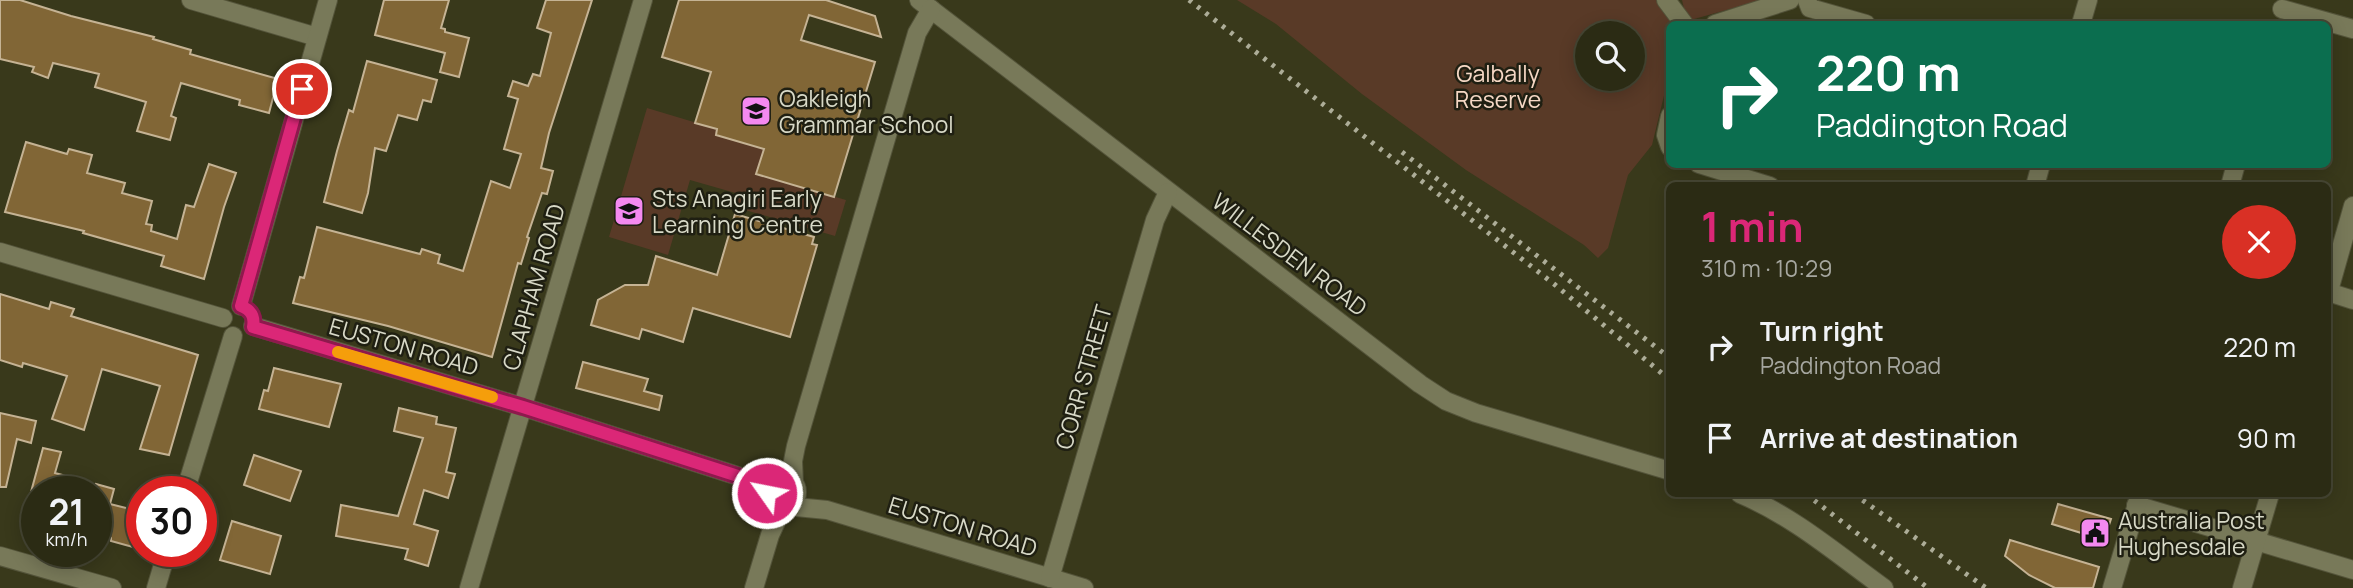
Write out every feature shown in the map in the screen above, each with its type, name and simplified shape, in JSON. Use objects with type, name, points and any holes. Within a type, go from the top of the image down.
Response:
[{"type":"street","points":[[191,0],[317,37]]},
{"type":"street","points":[[241,306],[328,0]]},
{"type":"street","name":"CLAPHAM ROAD","points":[[469,588],[643,0]]},
{"type":"street","points":[[1665,0],[1682,21]]},
{"type":"street","points":[[1724,21],[1790,0]]},
{"type":"street","points":[[1807,0],[1810,8],[1856,21]]},
{"type":"street","points":[[2082,21],[2088,0]]},
{"type":"street","points":[[777,503],[796,498],[786,481],[788,467],[925,5]]},
{"type":"street","name":"WILLESDEN ROAD","points":[[925,5],[1420,384],[1446,401],[1476,413],[1666,470]]},
{"type":"street","points":[[2282,11],[2321,21]]},
{"type":"street","points":[[2331,23],[2353,29]]},
{"type":"street","points":[[1712,168],[1757,182]]},
{"type":"street","name":"CORR STREET","points":[[1050,578],[1155,220],[1168,192]]},
{"type":"street","points":[[2331,283],[2353,206]]},
{"type":"street","points":[[0,252],[223,318]]},
{"type":"street","points":[[2331,294],[2353,300]]},
{"type":"street","points":[[241,306],[253,316],[253,327],[247,334],[233,336],[226,330],[223,318],[232,307],[241,306]]},
{"type":"street","name":"EUSTON ROAD","points":[[253,327],[523,407],[741,477],[759,486],[777,503],[827,510],[1084,588]]},
{"type":"street","points":[[190,476],[233,336]]},
{"type":"street","name":"EUSTON ROAD","points":[[741,477],[786,481],[807,499],[827,510]]},
{"type":"street","points":[[754,588],[777,503],[768,488],[786,481]]},
{"type":"street","points":[[1747,497],[1773,508],[1884,588]]},
{"type":"street","points":[[2242,588],[2269,497]]},
{"type":"street","points":[[2112,588],[2138,499],[2353,570]]},
{"type":"street","points":[[0,556],[112,588]]},
{"type":"street","points":[[156,588],[162,567]]},
{"type":"green space","name":"Galbally Reserve","points":[[1237,0],[1661,0],[1672,21],[1666,21],[1666,87],[1652,145],[1628,175],[1608,248],[1598,258],[1584,245],[1466,170],[1362,94],[1276,24]]},
{"type":"green space","points":[[1682,0],[1762,0],[1687,21]]},
{"type":"green space","points":[[647,108],[717,129],[716,135],[764,149],[756,174],[846,200],[835,236],[735,207],[739,194],[690,180],[668,255],[609,237]]},
{"type":"building","points":[[0,0],[20,0],[154,37],[153,39],[191,50],[190,54],[278,79],[269,113],[239,105],[240,100],[181,83],[171,116],[176,118],[170,140],[137,131],[146,102],[95,87],[99,74],[53,63],[48,78],[32,72],[34,67],[0,59]]},
{"type":"building","points":[[384,0],[449,0],[441,28],[445,29],[445,32],[469,38],[459,77],[440,72],[445,53],[375,35]]},
{"type":"building","points":[[546,0],[592,0],[549,133],[541,168],[553,171],[547,194],[542,193],[521,264],[518,263],[492,357],[388,326],[293,303],[300,277],[304,278],[317,227],[420,254],[422,249],[440,255],[438,263],[463,271],[491,181],[510,188],[521,154],[504,149],[518,99],[508,96],[513,81],[528,86],[533,74],[540,76],[551,33],[537,28]]},
{"type":"building","points":[[679,0],[826,0],[875,16],[881,37],[809,15],[801,40],[875,62],[834,197],[756,174],[764,149],[716,135],[717,129],[695,123],[711,72],[662,57]]},
{"type":"building","points":[[367,61],[437,80],[431,102],[423,100],[417,120],[398,115],[386,151],[375,148],[362,213],[324,202],[349,110],[353,112]]},
{"type":"building","points":[[26,142],[67,154],[69,149],[92,155],[87,173],[125,183],[122,193],[152,201],[146,224],[152,225],[151,231],[177,239],[186,205],[194,207],[209,164],[236,173],[204,279],[161,266],[164,256],[83,233],[84,231],[5,212]]},
{"type":"building","points":[[735,214],[814,237],[812,244],[817,245],[790,337],[693,308],[683,342],[642,329],[639,339],[591,325],[598,300],[625,285],[648,285],[656,256],[717,275]]},
{"type":"building","points":[[0,294],[49,309],[51,302],[74,309],[71,316],[198,355],[169,455],[140,449],[160,386],[102,369],[84,430],[52,419],[67,376],[23,363],[22,367],[0,360]]},
{"type":"building","points":[[583,362],[648,379],[644,391],[662,396],[659,410],[576,388]]},
{"type":"building","points":[[274,368],[341,384],[329,427],[259,409],[264,390],[268,391]]},
{"type":"building","points":[[399,408],[437,417],[436,424],[456,428],[446,472],[455,474],[448,498],[424,490],[414,524],[438,531],[428,566],[405,559],[408,549],[336,536],[341,505],[398,516],[423,438],[394,431]]},
{"type":"building","points":[[0,413],[36,421],[31,443],[17,439],[6,487],[0,487]]},
{"type":"building","points":[[43,448],[61,452],[55,473],[66,476],[35,476]]},
{"type":"building","points":[[254,455],[301,471],[290,501],[244,485]]},
{"type":"building","points":[[112,504],[126,508],[126,545],[112,541]]},
{"type":"building","points":[[2058,504],[2111,519],[2104,540],[2052,524]]},
{"type":"building","points":[[232,521],[281,536],[270,574],[220,560]]},
{"type":"building","points":[[2010,540],[2099,567],[2093,588],[2055,588],[2029,575],[2005,556]]},
{"type":"railway","points":[[1189,0],[1554,284],[1666,377]]},
{"type":"railway","points":[[1402,152],[1666,355]]},
{"type":"railway","points":[[1810,497],[1928,588]]},
{"type":"railway","points":[[1858,497],[1986,588]]},
{"type":"slow traffic","points":[[338,352],[492,397]]},
{"type":"place","name":"Oakleigh Grammar School","points":[[756,111]]},
{"type":"place","name":"Sts Anagiri Early Learning Centre","points":[[629,211]]},
{"type":"place","name":"Australia Post Hughesdale","points":[[2095,533]]},
{"type":"route","points":[[302,89],[241,306],[253,316],[253,327],[523,407],[717,469],[752,482],[768,497],[767,493]]}]
